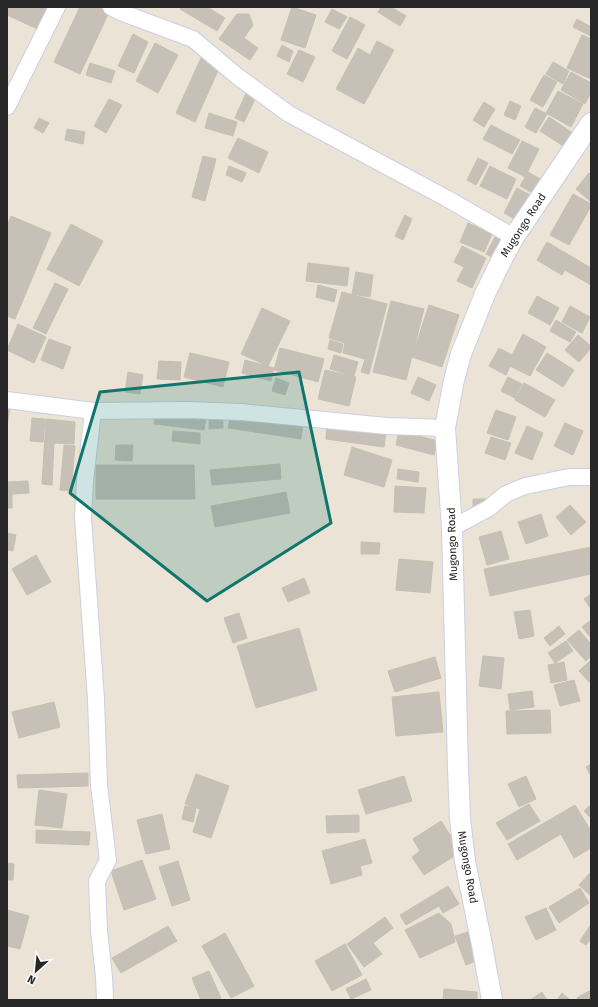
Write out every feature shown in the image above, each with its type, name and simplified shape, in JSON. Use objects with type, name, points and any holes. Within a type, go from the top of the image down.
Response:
[{"type":"street","points":[[7,108],[57,7]]},
{"type":"street","points":[[111,7],[123,13],[193,39],[237,76],[289,114],[446,198],[514,237]]},
{"type":"street","name":"Mugongo Road","points":[[492,1000],[465,861],[460,819],[452,528],[445,428],[448,404],[461,354],[485,294],[514,237],[591,123]]},
{"type":"street","points":[[7,400],[94,411],[186,410],[241,412],[387,426],[445,428]]},
{"type":"street","points":[[94,411],[85,481],[83,517],[96,699],[99,785],[108,860],[97,881],[99,930],[105,1000]]},
{"type":"street","points":[[452,528],[489,508],[506,494],[525,486],[569,477],[591,468]]},
{"type":"street","points":[[569,477],[591,477]]},
{"type":"highlighted area","points":[[299,372],[331,523],[207,601],[70,493],[100,392]]},
{"type":"building","points":[[7,7],[42,7],[53,12],[44,32],[7,15]]},
{"type":"building","points":[[80,7],[111,8],[80,74],[54,62]]},
{"type":"building","points":[[181,7],[207,7],[225,18],[217,31],[180,9]]},
{"type":"building","points":[[292,7],[316,15],[305,48],[281,40]]},
{"type":"building","points":[[381,7],[391,7],[406,16],[400,26],[378,12]]},
{"type":"building","points":[[332,9],[347,17],[339,29],[325,22]]},
{"type":"building","points":[[237,14],[249,14],[253,25],[244,38],[258,48],[250,60],[219,39]]},
{"type":"building","points":[[350,17],[365,25],[347,59],[332,51]]},
{"type":"building","points":[[577,19],[591,27],[591,36],[573,27]]},
{"type":"building","points":[[133,34],[148,42],[134,73],[118,66]]},
{"type":"building","points":[[582,35],[591,39],[591,79],[567,68]]},
{"type":"building","points":[[377,41],[394,50],[364,104],[336,89],[358,48],[370,55]]},
{"type":"building","points":[[155,43],[178,55],[158,93],[136,81]]},
{"type":"building","points":[[282,45],[293,51],[289,62],[277,56]]},
{"type":"building","points":[[299,50],[315,57],[303,82],[287,74]]},
{"type":"building","points":[[201,58],[220,66],[195,122],[176,113]]},
{"type":"building","points":[[553,62],[569,71],[563,84],[546,74]]},
{"type":"building","points":[[90,63],[115,71],[111,83],[86,75]]},
{"type":"building","points":[[571,72],[591,83],[591,92],[585,104],[561,90]]},
{"type":"building","points":[[544,75],[557,82],[543,107],[530,100]]},
{"type":"building","points":[[247,91],[257,95],[244,122],[235,118]]},
{"type":"building","points":[[558,91],[583,104],[571,127],[546,113]]},
{"type":"building","points":[[109,99],[122,105],[106,133],[94,126]]},
{"type":"building","points":[[510,101],[521,106],[515,120],[504,115]]},
{"type":"building","points":[[484,102],[495,109],[484,127],[473,120]]},
{"type":"building","points":[[535,108],[547,114],[536,133],[525,127]]},
{"type":"building","points":[[209,113],[237,122],[233,136],[205,128]]},
{"type":"building","points":[[549,117],[574,134],[565,147],[540,131]]},
{"type":"building","points":[[39,118],[49,123],[43,133],[34,128]]},
{"type":"building","points":[[491,125],[520,140],[512,154],[483,139]]},
{"type":"building","points":[[67,129],[85,132],[83,144],[65,140]]},
{"type":"building","points":[[238,138],[268,152],[259,173],[228,158]]},
{"type":"building","points":[[522,141],[539,149],[525,177],[508,168]]},
{"type":"building","points":[[203,156],[216,159],[205,201],[192,197]]},
{"type":"building","points":[[478,158],[488,163],[476,185],[467,180]]},
{"type":"building","points":[[229,166],[246,173],[242,182],[226,175]]},
{"type":"building","points":[[490,166],[516,179],[507,199],[480,186]]},
{"type":"building","points":[[528,172],[544,181],[536,195],[520,186]]},
{"type":"building","points":[[589,173],[591,175],[591,202],[576,189]]},
{"type":"building","points":[[517,188],[532,196],[518,221],[504,213]]},
{"type":"building","points":[[573,194],[591,204],[591,206],[569,245],[550,235]]},
{"type":"building","points":[[405,215],[412,219],[403,240],[395,236]]},
{"type":"building","points":[[11,216],[51,233],[15,319],[7,316],[7,226]]},
{"type":"building","points":[[468,223],[492,234],[484,252],[460,242]]},
{"type":"building","points":[[71,224],[103,241],[79,286],[47,269]]},
{"type":"building","points":[[495,237],[502,241],[494,258],[486,254]]},
{"type":"building","points":[[547,242],[591,268],[591,285],[565,270],[562,275],[537,260]]},
{"type":"building","points":[[462,246],[486,258],[472,288],[457,281],[464,267],[454,262]]},
{"type":"building","points":[[308,263],[349,268],[347,286],[306,281]]},
{"type":"building","points":[[356,272],[373,275],[370,297],[352,294]]},
{"type":"building","points":[[55,283],[68,289],[46,334],[33,328]]},
{"type":"building","points":[[318,285],[337,290],[334,302],[316,297]]},
{"type":"building","points":[[342,292],[387,304],[369,374],[361,372],[365,359],[343,353],[345,343],[329,338]]},
{"type":"building","points":[[537,296],[559,308],[550,325],[528,313]]},
{"type":"building","points":[[391,301],[424,309],[406,380],[373,372]]},
{"type":"building","points":[[429,305],[459,315],[442,367],[412,357]]},
{"type":"building","points":[[570,306],[590,317],[582,333],[562,322]]},
{"type":"building","points":[[262,308],[290,321],[268,366],[241,354]]},
{"type":"building","points":[[556,320],[576,332],[570,342],[550,331]]},
{"type":"building","points":[[18,324],[46,337],[34,363],[7,350]]},
{"type":"building","points":[[523,334],[546,347],[530,376],[510,366],[506,375],[489,366],[499,348],[512,355]]},
{"type":"building","points":[[578,335],[591,346],[579,362],[565,350]]},
{"type":"building","points":[[49,339],[71,347],[63,369],[41,360]]},
{"type":"building","points":[[330,340],[343,344],[341,353],[328,349]]},
{"type":"building","points":[[280,348],[324,359],[318,382],[274,370]]},
{"type":"building","points":[[190,353],[229,362],[223,387],[184,377]]},
{"type":"building","points":[[547,353],[574,370],[563,387],[536,370]]},
{"type":"building","points":[[334,355],[358,362],[354,376],[330,369]]},
{"type":"building","points":[[245,360],[274,368],[271,381],[242,373]]},
{"type":"building","points":[[159,361],[181,362],[180,380],[157,379]]},
{"type":"building","points":[[325,370],[356,377],[349,406],[318,399]]},
{"type":"building","points":[[128,372],[143,375],[140,394],[125,392]]},
{"type":"building","points":[[418,377],[436,385],[429,401],[411,393]]},
{"type":"building","points":[[508,377],[522,384],[515,398],[501,391]]},
{"type":"building","points":[[276,378],[289,383],[285,395],[272,391]]},
{"type":"building","points":[[524,383],[555,400],[545,417],[515,400]]},
{"type":"building","points":[[7,407],[10,408],[7,426]]},
{"type":"building","points":[[496,410],[516,417],[508,440],[487,433]]},
{"type":"building","points":[[155,412],[206,418],[204,430],[154,424]]},
{"type":"building","points":[[231,413],[303,424],[301,439],[228,428]]},
{"type":"building","points":[[223,415],[223,428],[209,429],[209,416]]},
{"type":"building","points":[[32,418],[45,419],[43,442],[30,441]]},
{"type":"building","points":[[46,419],[75,422],[74,444],[54,443],[52,485],[42,484]]},
{"type":"building","points":[[565,423],[583,431],[573,455],[554,446]]},
{"type":"building","points":[[327,425],[386,432],[384,447],[326,439]]},
{"type":"building","points":[[527,426],[543,433],[532,460],[515,453]]},
{"type":"building","points":[[173,431],[200,433],[200,444],[172,441]]},
{"type":"building","points":[[399,431],[438,441],[434,455],[396,445]]},
{"type":"building","points":[[491,437],[511,443],[505,460],[485,453]]},
{"type":"building","points":[[64,445],[75,446],[71,491],[60,490]]},
{"type":"building","points":[[116,445],[133,445],[132,461],[115,460]]},
{"type":"building","points":[[352,447],[392,460],[384,487],[344,475]]},
{"type":"building","points":[[280,464],[281,479],[212,485],[210,470]]},
{"type":"building","points":[[96,465],[194,465],[195,499],[96,499]]},
{"type":"building","points":[[398,469],[419,472],[418,482],[397,479]]},
{"type":"building","points":[[28,481],[29,493],[12,494],[12,508],[7,508],[7,482]]},
{"type":"building","points":[[395,486],[426,488],[424,513],[394,512]]},
{"type":"building","points":[[286,492],[290,513],[215,527],[211,506]]},
{"type":"building","points":[[473,499],[488,499],[473,512]]},
{"type":"building","points":[[570,505],[586,522],[571,535],[556,517]]},
{"type":"building","points":[[541,514],[548,536],[526,544],[518,522]]},
{"type":"building","points":[[501,531],[509,559],[487,565],[479,537]]},
{"type":"building","points":[[7,533],[16,535],[13,551],[7,550]]},
{"type":"building","points":[[361,542],[380,543],[379,554],[361,554]]},
{"type":"building","points":[[591,547],[591,574],[490,596],[484,569]]},
{"type":"building","points":[[36,555],[51,582],[27,595],[12,569]]},
{"type":"building","points":[[399,559],[433,562],[430,593],[396,590]]},
{"type":"building","points":[[304,578],[310,593],[288,602],[282,588]]},
{"type":"building","points":[[591,594],[591,609],[584,599]]},
{"type":"building","points":[[530,610],[534,636],[519,639],[514,612]]},
{"type":"building","points":[[239,613],[247,638],[233,643],[224,618]]},
{"type":"building","points":[[591,620],[591,638],[582,627]]},
{"type":"building","points":[[559,626],[565,634],[550,646],[544,638]]},
{"type":"building","points":[[299,628],[317,690],[256,708],[237,646]]},
{"type":"building","points":[[579,630],[591,644],[591,656],[586,661],[567,640]]},
{"type":"building","points":[[566,641],[573,651],[555,663],[548,653]]},
{"type":"building","points":[[483,656],[504,658],[501,689],[479,686]]},
{"type":"building","points":[[435,657],[441,678],[395,692],[388,671]]},
{"type":"building","points":[[591,660],[591,684],[579,671]]},
{"type":"building","points":[[564,662],[567,680],[551,683],[548,665]]},
{"type":"building","points":[[574,680],[580,701],[560,706],[554,685]]},
{"type":"building","points":[[532,691],[534,707],[510,710],[508,694]]},
{"type":"building","points":[[439,692],[443,732],[396,736],[392,697]]},
{"type":"building","points":[[54,702],[60,727],[19,738],[12,712]]},
{"type":"building","points":[[550,710],[551,733],[507,734],[506,711]]},
{"type":"building","points":[[591,764],[591,776],[586,767]]},
{"type":"building","points":[[88,773],[88,786],[18,788],[17,775]]},
{"type":"building","points":[[196,774],[229,786],[211,838],[193,832],[200,809],[185,804]]},
{"type":"building","points":[[404,776],[412,801],[366,814],[358,790]]},
{"type":"building","points":[[526,776],[536,799],[519,807],[508,784]]},
{"type":"building","points":[[39,790],[67,794],[62,828],[35,825]]},
{"type":"building","points":[[529,804],[540,821],[507,840],[496,823]]},
{"type":"building","points":[[591,804],[591,818],[584,811]]},
{"type":"building","points":[[575,805],[591,831],[591,848],[574,858],[561,834],[517,860],[508,844]]},
{"type":"building","points":[[185,806],[196,808],[193,822],[182,819]]},
{"type":"building","points":[[162,814],[170,849],[146,854],[137,820]]},
{"type":"building","points":[[359,815],[359,832],[327,833],[326,816]]},
{"type":"building","points":[[441,821],[461,852],[424,875],[412,857],[420,851],[413,839]]},
{"type":"building","points":[[36,830],[90,832],[89,845],[36,843]]},
{"type":"building","points":[[365,839],[372,863],[360,866],[362,875],[331,884],[322,851]]},
{"type":"building","points":[[142,860],[156,899],[124,910],[111,871]]},
{"type":"building","points":[[178,861],[190,900],[172,906],[159,867]]},
{"type":"building","points":[[7,863],[14,864],[13,880],[7,880]]},
{"type":"building","points":[[591,873],[591,896],[579,885]]},
{"type":"building","points":[[448,886],[459,904],[443,913],[439,906],[406,925],[400,915]]},
{"type":"building","points":[[580,888],[589,903],[559,923],[549,907]]},
{"type":"building","points":[[546,908],[556,930],[536,940],[525,917]]},
{"type":"building","points":[[7,910],[29,916],[20,949],[7,946]]},
{"type":"building","points":[[439,913],[451,924],[455,942],[420,958],[405,930]]},
{"type":"building","points":[[385,917],[393,928],[373,943],[382,954],[364,967],[347,944]]},
{"type":"building","points":[[591,924],[591,938],[586,945],[580,941]]},
{"type":"building","points":[[168,926],[177,941],[121,973],[112,958]]},
{"type":"building","points":[[468,932],[478,960],[466,965],[455,936]]},
{"type":"building","points":[[225,933],[254,986],[231,998],[202,946]]},
{"type":"building","points":[[345,944],[362,975],[332,991],[315,961]]},
{"type":"building","points":[[209,971],[221,998],[217,1000],[201,1000],[192,978]]},
{"type":"building","points":[[366,979],[371,990],[351,999],[346,989]]},
{"type":"building","points":[[444,989],[477,992],[477,1000],[443,1000]]},
{"type":"building","points":[[589,991],[591,994],[591,1000],[578,1000],[577,998]]},
{"type":"building","points":[[542,992],[547,1000],[530,1000]]},
{"type":"building","points":[[562,993],[570,1000],[557,1000]]}]
